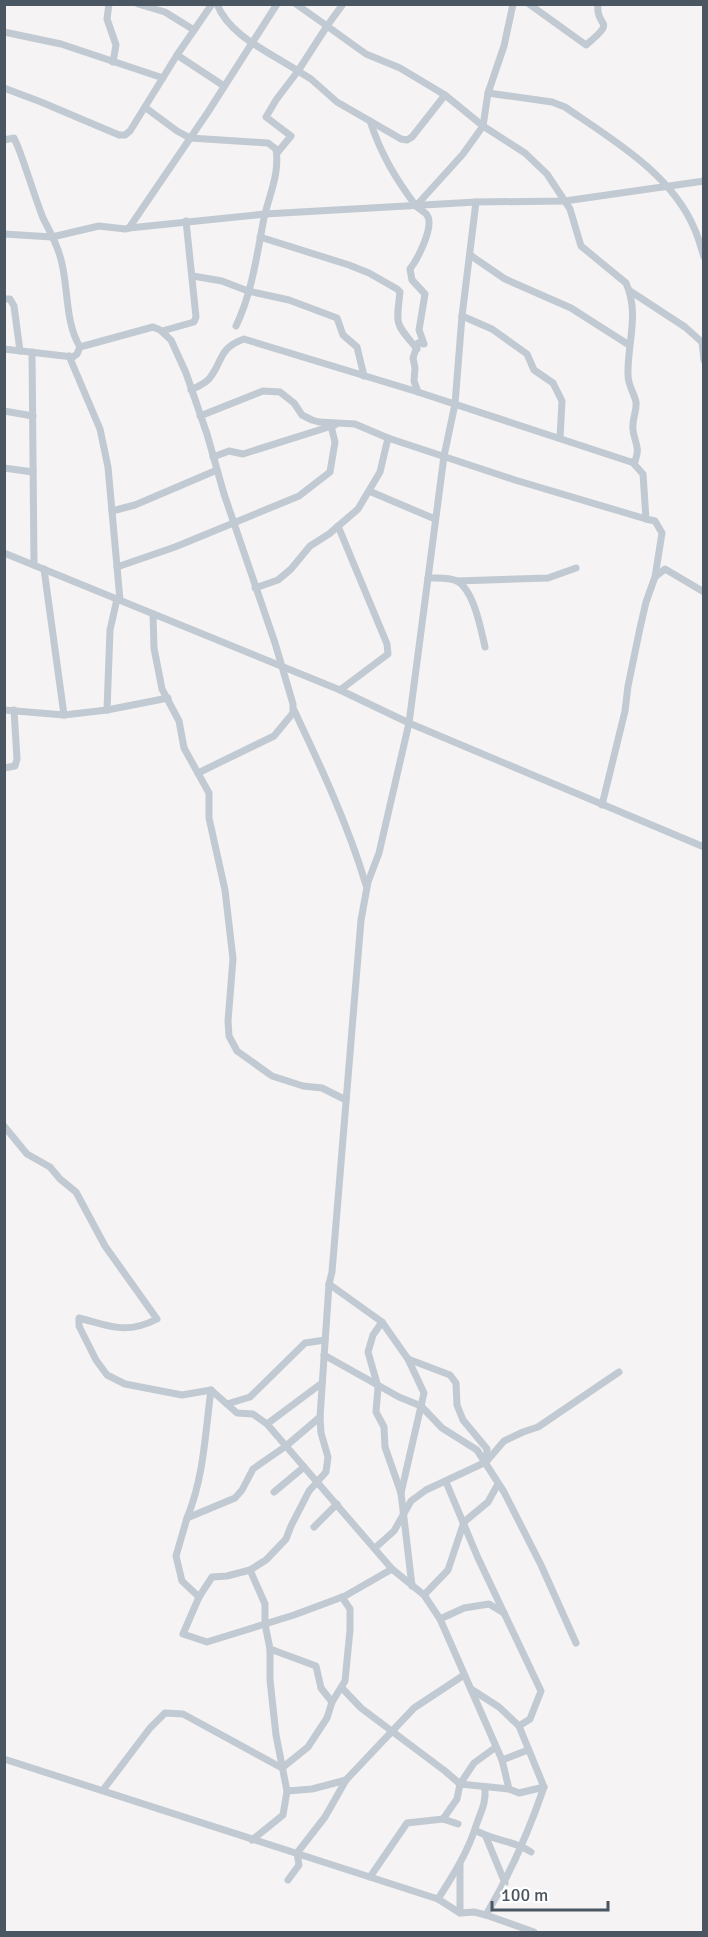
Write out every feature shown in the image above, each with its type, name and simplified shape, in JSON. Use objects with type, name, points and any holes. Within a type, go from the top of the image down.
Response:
[{"type":"street","points":[[109,4],[107,20],[116,45],[113,62]]},
{"type":"street","points":[[138,4],[165,12],[194,30]]},
{"type":"street","points":[[4,88],[118,135],[125,135],[130,132],[146,108],[194,30],[215,4],[229,25],[254,44],[311,79],[337,102],[401,139],[407,140],[412,137],[445,95]]},
{"type":"street","points":[[129,228],[243,56],[254,44],[277,4]]},
{"type":"street","points":[[296,4],[366,54],[400,68],[445,95],[483,126],[525,153],[547,174],[570,209],[581,246],[626,283],[630,291],[634,319],[629,345],[628,377],[637,405],[632,428],[638,443],[634,464],[643,474],[646,519]]},
{"type":"street","points":[[277,153],[291,136],[266,117],[343,4]]},
{"type":"street","points":[[416,206],[463,154],[483,126],[488,93],[504,46],[513,4]]},
{"type":"street","points":[[529,4],[586,45],[604,30],[605,25],[597,10],[598,4]]},
{"type":"street","points":[[4,32],[61,44],[163,78]]},
{"type":"street","points":[[177,55],[224,86]]},
{"type":"street","points":[[488,93],[552,102],[565,107],[633,156],[668,186],[695,230],[704,257]]},
{"type":"street","points":[[146,108],[190,138],[268,143],[277,153],[274,190],[265,214],[248,291],[236,326]]},
{"type":"street","points":[[370,121],[386,162],[416,206],[427,215],[430,223],[417,261],[410,269],[412,280],[424,294],[419,330],[424,344],[418,343],[413,364],[416,368],[414,381],[418,392]]},
{"type":"street","points":[[4,140],[14,138],[43,217],[51,230],[60,255],[73,330],[80,347]]},
{"type":"street","points":[[4,234],[52,237],[99,226],[125,229],[265,214],[476,202],[565,201],[704,181]]},
{"type":"street","points":[[392,1569],[342,1597],[265,1624],[207,1642],[183,1634],[199,1597],[213,1577],[228,1576],[250,1570],[266,1560],[286,1539],[291,1526],[317,1482],[326,1472],[328,1457],[321,1433],[320,1417],[322,1383],[361,920],[366,888],[379,853],[409,723],[444,456],[455,404],[462,316],[476,202]]},
{"type":"street","points":[[162,331],[194,322],[196,317],[186,221]]},
{"type":"street","points":[[260,237],[349,265],[397,289],[400,292],[398,327],[417,349]]},
{"type":"street","points":[[470,255],[505,279],[572,308],[629,345]]},
{"type":"street","points":[[193,276],[222,281],[248,291],[289,300],[337,318],[343,335],[357,347],[364,376]]},
{"type":"street","points":[[630,291],[685,327],[703,343],[704,360]]},
{"type":"street","points":[[4,299],[10,299],[14,306],[20,351]]},
{"type":"street","points":[[462,316],[492,329],[527,354],[534,370],[553,383],[562,401],[560,438]]},
{"type":"street","points":[[4,349],[75,356],[80,347],[153,327],[162,331],[171,340],[200,416],[282,666],[293,709],[317,758],[354,846],[366,888]]},
{"type":"street","points":[[191,390],[209,379],[220,356],[233,343],[244,339],[418,392],[631,462],[635,461]]},
{"type":"street","points":[[32,352],[34,565]]},
{"type":"street","points":[[69,356],[100,429],[108,467],[118,599],[110,630],[107,710]]},
{"type":"street","points":[[200,416],[263,391],[280,392],[294,403],[302,415],[312,420],[355,424],[388,438],[559,494],[655,521],[662,533],[655,577],[646,602],[625,711],[602,805]]},
{"type":"street","points":[[4,411],[33,416]]},
{"type":"street","points":[[213,457],[229,451],[243,454],[340,423]]},
{"type":"street","points":[[117,567],[234,524],[299,496],[330,472],[335,442],[331,426]]},
{"type":"street","points":[[255,588],[278,580],[291,569],[310,546],[358,508],[380,472],[388,438]]},
{"type":"street","points":[[4,468],[33,472]]},
{"type":"street","points":[[112,511],[135,505],[217,470]]},
{"type":"street","points":[[369,492],[435,519]]},
{"type":"street","points":[[338,526],[387,644],[388,654],[340,690]]},
{"type":"street","points":[[4,553],[340,690],[409,723],[704,847]]},
{"type":"street","points":[[428,578],[446,578],[457,581],[548,578],[576,568]]},
{"type":"street","points":[[44,569],[64,715]]},
{"type":"street","points":[[655,577],[665,569],[704,592]]},
{"type":"street","points":[[457,581],[465,589],[478,615],[485,647]]},
{"type":"street","points":[[153,614],[154,648],[162,689],[179,721],[184,748],[209,793],[209,818],[225,890],[233,959],[229,1036],[237,1051],[272,1076],[303,1086],[322,1088],[346,1100]]},
{"type":"street","points":[[4,710],[64,715],[107,710],[168,698]]},
{"type":"street","points":[[198,773],[274,736],[287,722],[293,709]]},
{"type":"street","points":[[4,768],[15,766],[17,759],[14,710]]},
{"type":"street","points":[[4,1126],[27,1154],[50,1167],[76,1192],[105,1246],[157,1319],[141,1327],[122,1328],[79,1318],[79,1326],[106,1375],[125,1384],[182,1395],[211,1390]]},
{"type":"street","points":[[329,1284],[382,1322],[408,1359],[424,1393],[401,1493]]},
{"type":"street","points":[[382,1322],[373,1335],[368,1352],[378,1386],[376,1412],[384,1427],[385,1447],[401,1493],[412,1586]]},
{"type":"street","points":[[227,1404],[250,1397],[287,1364],[305,1343],[325,1340]]},
{"type":"street","points":[[324,1355],[378,1386],[421,1406],[442,1428],[477,1450],[486,1462],[542,1565],[576,1644]]},
{"type":"street","points":[[408,1359],[450,1375],[456,1383],[457,1406],[463,1420],[487,1449],[486,1462]]},
{"type":"street","points":[[375,1548],[394,1531],[411,1500],[426,1490],[486,1462],[504,1442],[538,1427],[619,1372]]},
{"type":"street","points":[[267,1424],[322,1383]]},
{"type":"street","points":[[211,1390],[237,1413],[253,1414],[267,1424],[392,1569],[424,1595],[440,1619],[471,1689],[502,1760],[509,1789]]},
{"type":"street","points":[[199,1597],[182,1581],[176,1556],[202,1470],[211,1390]]},
{"type":"street","points":[[187,1518],[235,1498],[253,1469],[286,1446],[320,1417]]},
{"type":"street","points":[[274,1492],[304,1467]]},
{"type":"street","points":[[446,1482],[478,1558],[541,1691],[530,1719],[519,1726]]},
{"type":"street","points":[[424,1595],[448,1570],[464,1522],[488,1502],[498,1484]]},
{"type":"street","points":[[314,1527],[337,1504]]},
{"type":"street","points":[[250,1570],[265,1604],[265,1624],[270,1649],[270,1680],[287,1791],[283,1815],[252,1840]]},
{"type":"street","points":[[282,1768],[308,1747],[327,1718],[332,1702],[345,1681],[350,1609],[342,1597]]},
{"type":"street","points":[[440,1619],[464,1608],[489,1604],[504,1613]]},
{"type":"street","points":[[270,1649],[316,1666],[321,1688],[332,1702]]},
{"type":"street","points":[[288,1880],[299,1865],[297,1853],[325,1817],[346,1780],[414,1708],[464,1675]]},
{"type":"street","points":[[342,1688],[361,1707],[460,1785],[509,1789],[519,1793],[544,1787]]},
{"type":"street","points":[[471,1689],[499,1707],[519,1726],[544,1787],[522,1846],[505,1883],[486,1915]]},
{"type":"street","points":[[103,1790],[150,1728],[165,1713],[183,1714],[282,1768]]},
{"type":"street","points":[[443,1819],[457,1799],[460,1785],[474,1762],[496,1747]]},
{"type":"street","points":[[502,1760],[528,1750]]},
{"type":"street","points":[[4,1758],[438,1899],[460,1913],[474,1912],[486,1915],[534,1932]]},
{"type":"street","points":[[287,1791],[312,1789],[346,1780]]},
{"type":"street","points":[[438,1899],[470,1846],[486,1800],[485,1787]]},
{"type":"street","points":[[370,1877],[407,1823],[443,1819],[458,1824]]},
{"type":"street","points":[[475,1830],[486,1837],[522,1846],[531,1852]]},
{"type":"street","points":[[486,1837],[505,1883]]},
{"type":"street","points":[[460,1865],[460,1913]]}]
